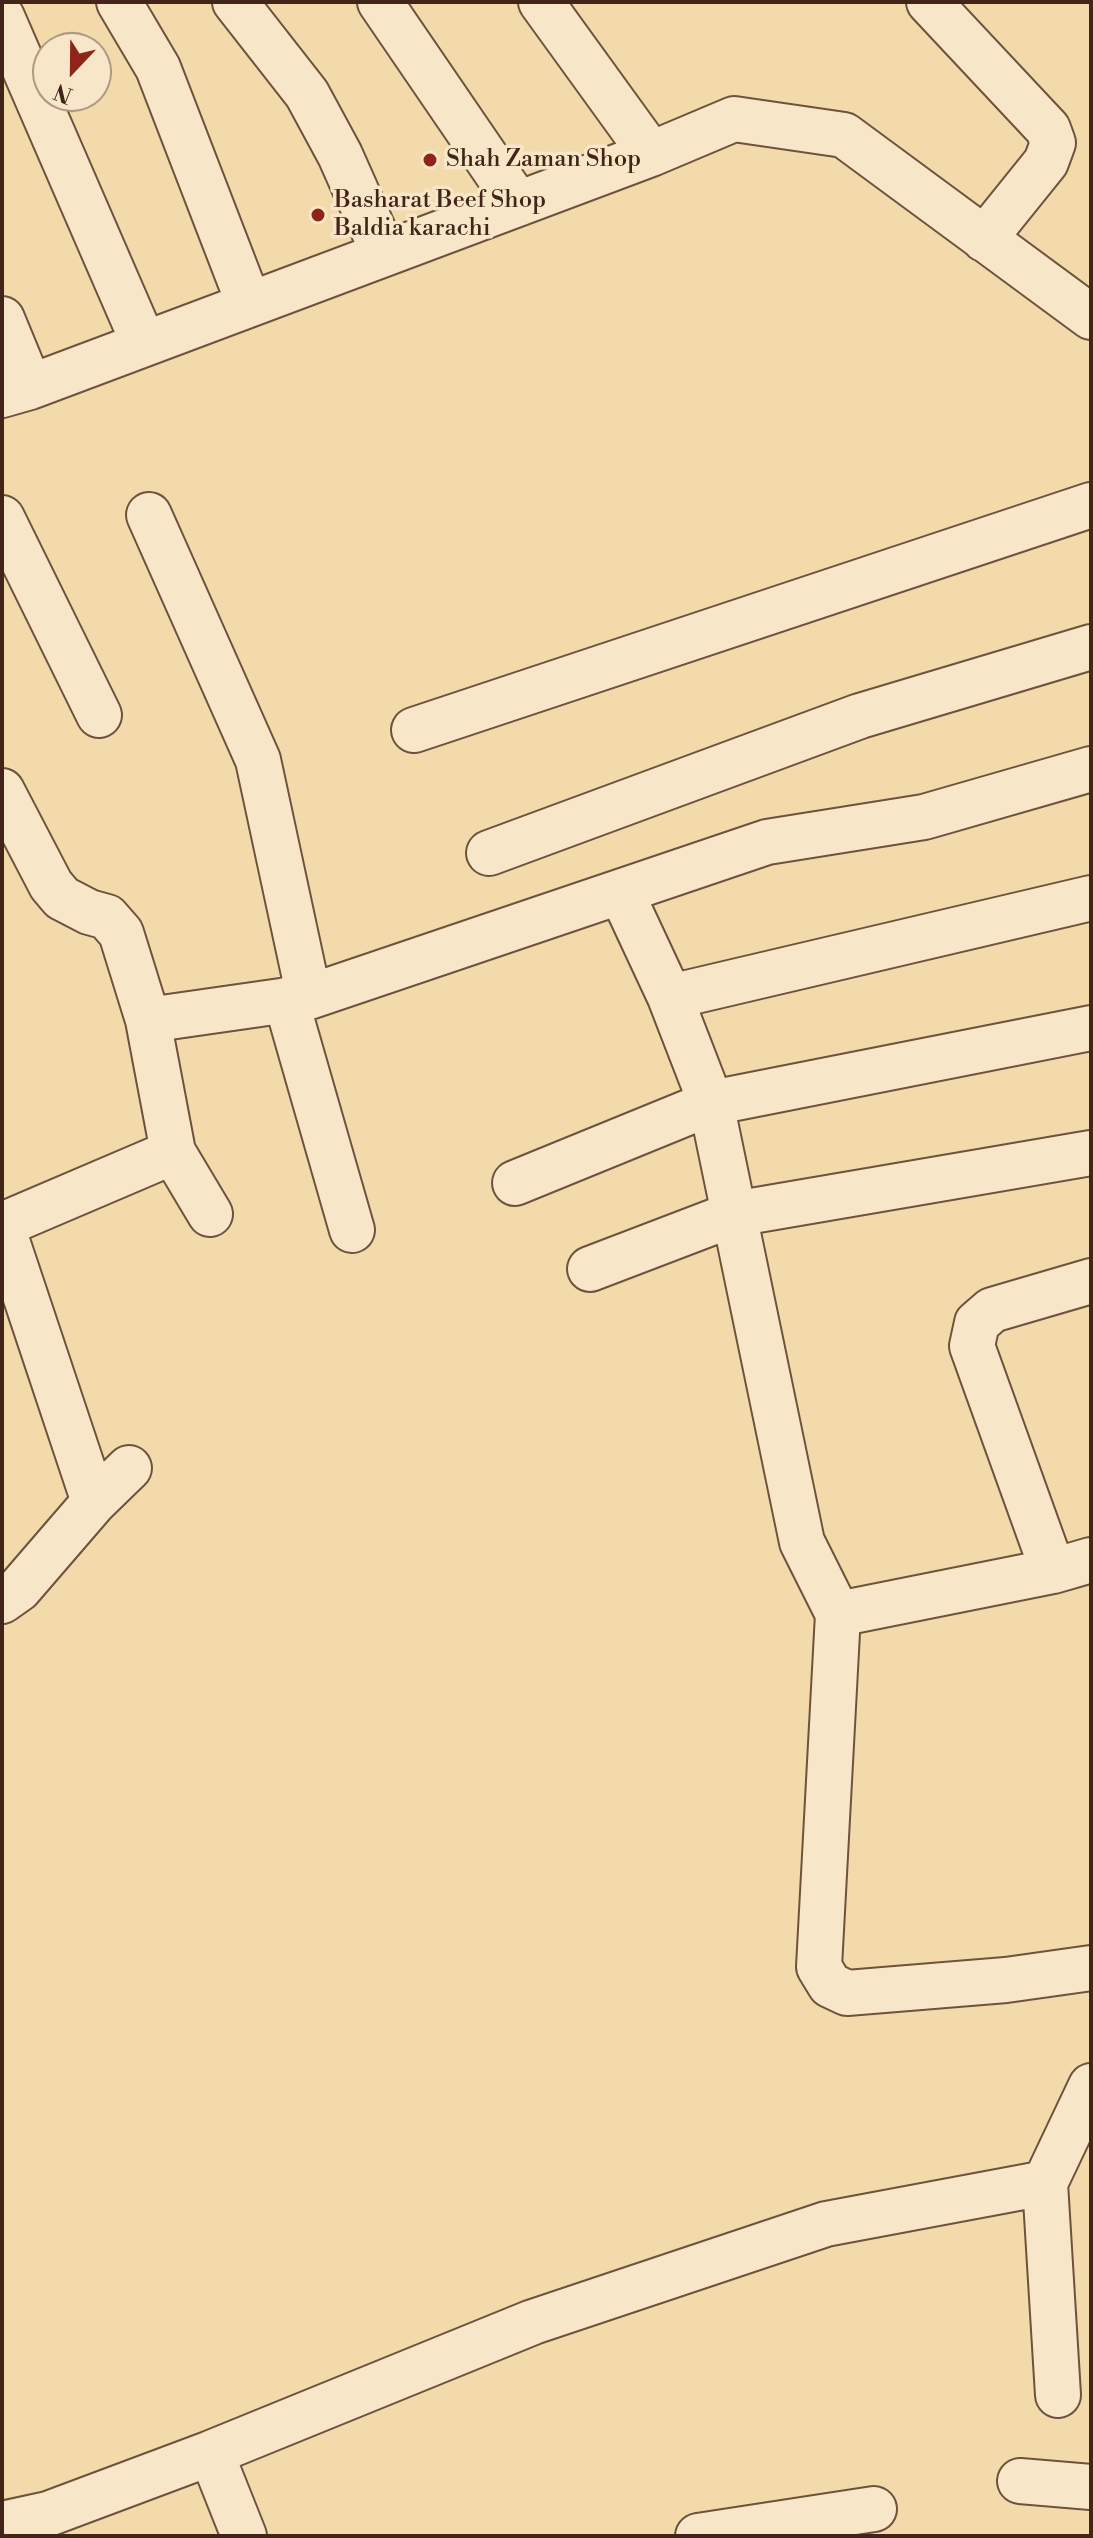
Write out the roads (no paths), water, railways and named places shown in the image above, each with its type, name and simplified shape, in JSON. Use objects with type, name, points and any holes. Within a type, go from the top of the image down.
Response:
[{"type":"street","points":[[119,2],[158,68],[249,304]]},
{"type":"street","points":[[235,2],[307,94],[340,155],[384,254]]},
{"type":"street","points":[[380,2],[518,204]]},
{"type":"street","points":[[541,2],[651,154]]},
{"type":"street","points":[[929,2],[1048,129],[1053,143],[1046,162],[984,239]]},
{"type":"street","points":[[2,17],[144,344]]},
{"type":"street","points":[[2,319],[16,391],[651,154],[734,119],[844,135],[1091,317]]},
{"type":"street","points":[[414,730],[1091,505]]},
{"type":"street","points":[[149,515],[258,760],[298,999],[352,1230]]},
{"type":"street","points":[[2,518],[99,715]]},
{"type":"street","points":[[489,853],[860,716],[1091,647]]},
{"type":"street","points":[[148,1020],[298,999],[767,842],[924,817],[1091,769]]},
{"type":"street","points":[[2,791],[51,885],[62,898],[107,917],[121,933],[148,1020],[173,1152],[210,1214]]},
{"type":"street","points":[[621,892],[670,997],[711,1103],[802,1542],[838,1614],[819,1967],[830,1985],[847,1993],[1006,1980],[1091,1968]]},
{"type":"street","points":[[670,997],[1091,898]]},
{"type":"street","points":[[515,1183],[711,1103],[1091,1028]]},
{"type":"street","points":[[94,1502],[2,1226],[173,1152]]},
{"type":"street","points":[[590,1269],[734,1214],[1091,1153]]},
{"type":"street","points":[[838,1614],[1072,1565],[972,1346],[977,1323],[992,1310],[1091,1281]]},
{"type":"street","points":[[2,1601],[19,1589],[94,1502],[129,1468]]},
{"type":"street","points":[[1058,2395],[1045,2183],[1091,2086]]},
{"type":"street","points":[[2,2524],[48,2514],[211,2453],[533,2322],[826,2224],[1045,2183]]},
{"type":"street","points":[[211,2453],[244,2536]]},
{"type":"street","points":[[1020,2481],[1091,2487]]},
{"type":"street","points":[[698,2536],[874,2509]]},
{"type":"place","name":"Shah Zaman Shop","points":[[430,160]]},
{"type":"place","name":"Basharat Beef Shop Baldia karachi","points":[[318,215]]}]
